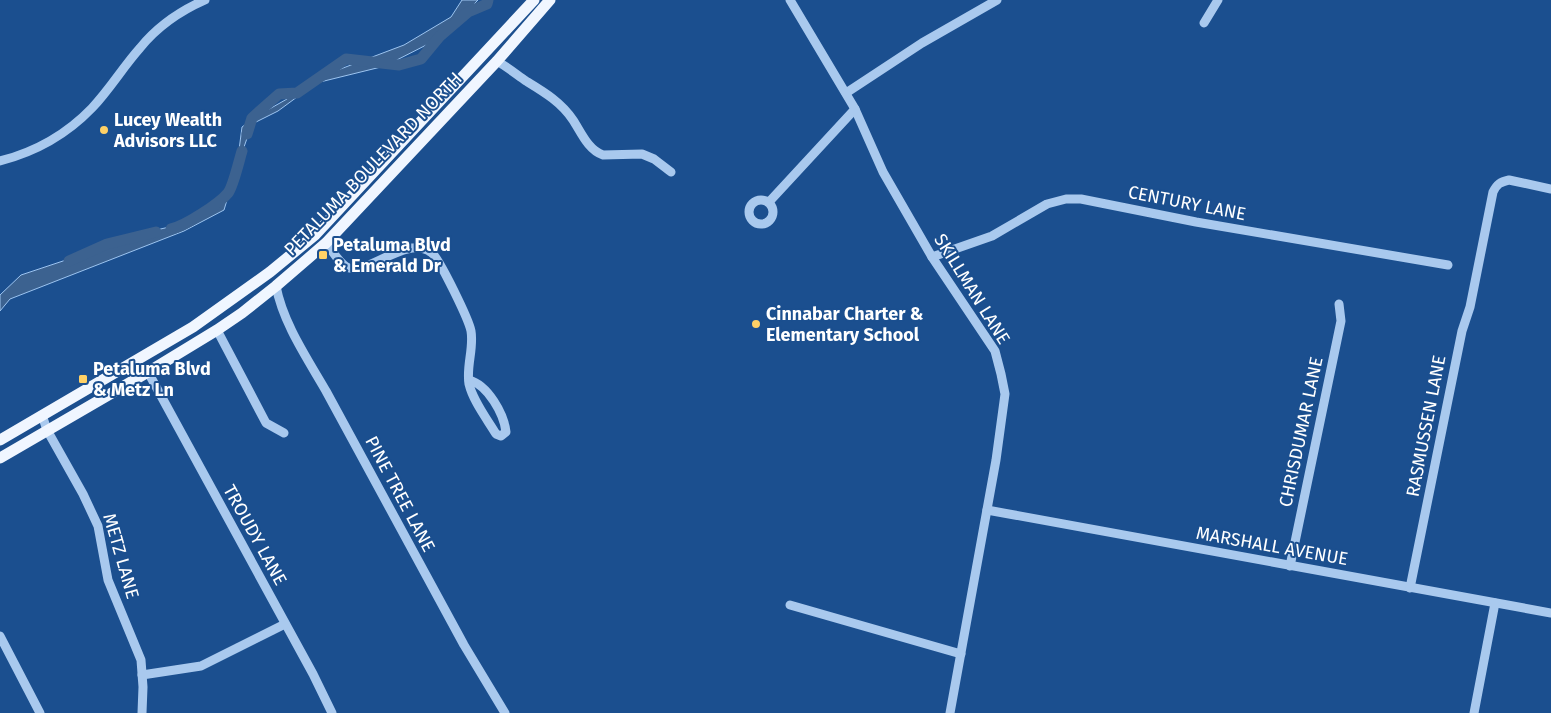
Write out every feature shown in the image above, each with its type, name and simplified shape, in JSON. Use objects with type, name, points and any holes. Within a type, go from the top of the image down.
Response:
[{"type":"main road","name":"PETALUMA BOULEVARD NORTH","points":[[0,440],[193,327],[270,272],[315,235],[534,0]]},
{"type":"main road","name":"PETALUMA BOULEVARD NORTH","points":[[0,458],[217,330],[276,286],[326,243],[497,61],[550,0]]},
{"type":"street","points":[[0,161],[46,143],[80,120],[103,96],[150,37],[174,18],[205,0]]},
{"type":"street","name":"SKILLMAN LANE","points":[[790,0],[855,109],[883,172],[932,257],[995,351],[1001,374],[1005,394],[996,460],[950,713]]},
{"type":"street","points":[[846,93],[922,43],[997,0]]},
{"type":"street","points":[[1204,22],[1218,0]]},
{"type":"street","points":[[497,61],[547,93],[557,102],[572,118],[597,153],[603,155],[642,154],[654,158],[671,172]]},
{"type":"street","points":[[769,202],[855,109]]},
{"type":"street","name":"RASMUSSEN LANE","points":[[1410,588],[1462,331],[1468,312],[1493,192],[1502,181],[1509,180],[1551,189]]},
{"type":"street","name":"CENTURY LANE","points":[[932,257],[992,236],[1047,204],[1066,199],[1081,199],[1206,224],[1448,265]]},
{"type":"street","points":[[326,243],[348,268],[368,265],[410,249],[424,250],[433,254],[442,268],[471,329],[472,345],[468,367],[469,380],[475,398],[496,434],[501,436],[506,432],[505,422],[499,410],[482,385],[469,380]]},
{"type":"street","name":"PINE TREE LANE","points":[[276,286],[279,304],[302,350],[326,390],[464,645],[506,713]]},
{"type":"street","name":"CHRISDUMAR LANE","points":[[1290,566],[1341,321],[1339,304]]},
{"type":"street","points":[[217,330],[266,423],[284,433]]},
{"type":"street","name":"TROUDY LANE","points":[[148,372],[313,674],[332,713]]},
{"type":"street","name":"METZ LANE","points":[[42,415],[47,430],[83,494],[98,526],[108,580],[141,660],[142,713]]},
{"type":"street","name":"MARSHALL AVENUE","points":[[987,510],[1551,613]]},
{"type":"street","points":[[1474,713],[1495,603]]},
{"type":"street","points":[[790,605],[962,654]]},
{"type":"street","points":[[142,675],[201,666],[285,624]]},
{"type":"street","points":[[0,636],[40,713]]},
{"type":"water","points":[[462,0],[478,0],[440,38],[385,66],[316,83],[278,111],[252,124],[224,210],[184,231],[10,299],[0,311],[0,295],[21,275],[156,230],[192,222],[221,204],[239,150],[242,127],[287,99],[306,82],[404,45],[451,17]]},
{"type":"waterway","points":[[247,134],[252,118],[279,94],[297,93],[346,59],[399,65],[421,59],[440,36],[468,12],[487,4],[488,0]]},
{"type":"waterway","points":[[171,229],[185,224],[201,214],[228,193],[234,180],[242,151]]},
{"type":"waterway","points":[[69,261],[107,244],[156,232]]},
{"type":"place","name":"Lucey Wealth Advisors LLC","points":[[104,130]]},
{"type":"place","name":"Petaluma Blvd & Emerald Dr","points":[[323,255]]},
{"type":"place","name":"Cinnabar Charter & Elementary School","points":[[756,324]]},
{"type":"place","name":"Petaluma Blvd & Metz Ln","points":[[83,379]]}]
